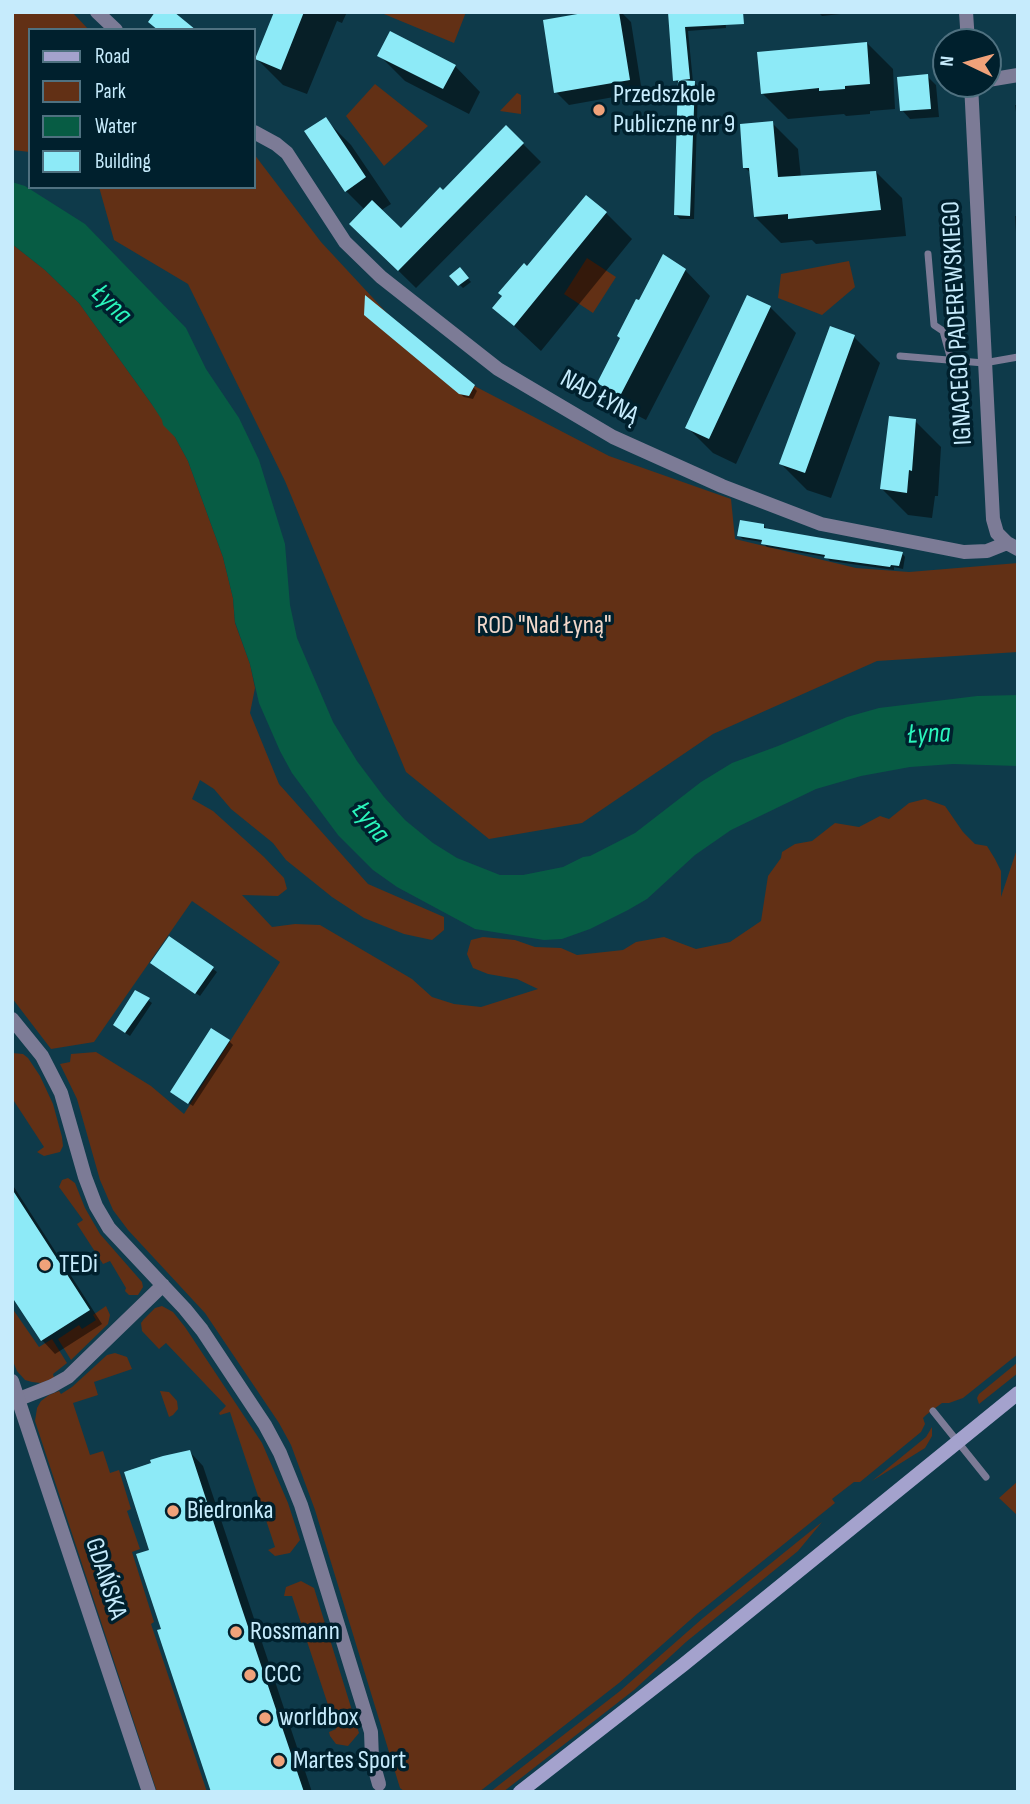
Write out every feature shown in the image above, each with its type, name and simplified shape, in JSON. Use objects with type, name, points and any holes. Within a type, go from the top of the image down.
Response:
[{"type":"main road","points":[[520,1792],[682,1665],[1018,1393]]},
{"type":"street","points":[[97,12],[114,28]]},
{"type":"street","name":"IGNACEGO PADEREWSKIEGO","points":[[972,98],[993,519],[997,533],[1012,546]]},
{"type":"street","name":"NAD ŁYNĄ","points":[[256,133],[287,153],[345,242],[381,277],[498,369],[613,437],[722,486],[821,524],[964,552],[1012,546]]},
{"type":"street","points":[[15,1028],[42,1056],[61,1093],[96,1206],[121,1243],[194,1320],[265,1425],[288,1472],[301,1505],[371,1732],[372,1759],[379,1784]]},
{"type":"street","points":[[19,1399],[68,1377],[163,1285]]},
{"type":"street","name":"GDAŃSKA","points":[[12,1381],[149,1792]]},
{"type":"lane","points":[[928,254],[934,326],[943,331],[951,360]]},
{"type":"lane","points":[[900,356],[984,363],[1018,357]]},
{"type":"lane","points":[[933,1411],[986,1477]]},
{"type":"green space","points":[[12,12],[72,12],[87,28],[28,28],[28,152],[12,150]]},
{"type":"green space","points":[[379,12],[466,12],[454,43]]},
{"type":"green space","points":[[375,84],[428,126],[384,166],[346,116]]},
{"type":"green space","points":[[517,93],[521,95],[521,114],[500,111]]},
{"type":"green space","name":"ROD \"Nad Łyną\"","points":[[256,157],[321,242],[436,366],[609,456],[731,499],[735,539],[856,568],[909,572],[1018,563],[1018,652],[877,661],[713,734],[582,823],[489,839],[406,772],[285,481],[188,284],[114,240],[100,189],[256,189]]},
{"type":"green space","points":[[12,244],[45,270],[79,303],[175,437],[188,461],[223,557],[233,598],[235,623],[250,664],[255,688],[250,713],[279,784],[368,884],[444,917],[444,930],[432,940],[404,934],[364,918],[332,897],[286,860],[273,843],[231,809],[214,789],[200,780],[192,799],[213,811],[284,878],[287,889],[278,896],[242,895],[272,927],[320,925],[412,979],[432,997],[454,1004],[481,1007],[538,989],[517,979],[488,974],[473,968],[467,954],[471,940],[483,937],[515,940],[535,947],[561,948],[577,955],[623,950],[636,942],[664,937],[696,949],[730,942],[761,921],[768,876],[781,858],[782,852],[795,844],[812,841],[835,823],[859,827],[880,816],[889,819],[909,803],[925,799],[945,806],[963,832],[975,844],[987,846],[995,859],[1001,871],[1001,897],[1018,846],[1018,1354],[963,1398],[942,1403],[926,1415],[921,1432],[860,1482],[854,1482],[832,1499],[835,1503],[698,1613],[619,1683],[479,1792],[405,1792],[400,1788],[315,1510],[291,1445],[205,1313],[128,1230],[113,1210],[100,1180],[77,1099],[60,1064],[70,1062],[71,1054],[96,1052],[151,1086],[184,1114],[280,962],[192,901],[94,1042],[51,1049],[12,998]]},
{"type":"green space","points":[[587,258],[616,277],[593,313],[564,294]]},
{"type":"green space","points":[[849,261],[855,287],[822,315],[778,298],[781,274]]},
{"type":"green space","points":[[12,1053],[23,1054],[28,1058],[40,1076],[53,1104],[62,1137],[63,1146],[60,1152],[44,1156],[37,1152],[44,1147],[12,1098]]},
{"type":"green space","points":[[68,1178],[75,1183],[100,1234],[142,1282],[143,1287],[138,1295],[129,1295],[125,1291],[126,1288],[110,1261],[103,1264],[77,1224],[83,1220],[59,1187],[62,1180]]},
{"type":"green space","points":[[106,1306],[110,1315],[108,1324],[71,1360],[58,1339],[79,1325],[82,1329],[96,1320],[93,1315]]},
{"type":"green space","points":[[162,1306],[173,1312],[185,1327],[262,1443],[288,1503],[300,1540],[290,1553],[275,1556],[268,1550],[275,1547],[230,1412],[219,1413],[226,1406],[166,1343],[159,1349],[142,1331],[141,1323],[144,1319],[155,1308]]},
{"type":"green space","points":[[12,1308],[39,1347],[52,1339],[67,1363],[53,1374],[54,1378],[41,1383],[32,1382],[25,1380],[17,1371],[12,1359]]},
{"type":"green space","points":[[115,1353],[127,1357],[132,1369],[94,1382],[98,1395],[73,1403],[90,1455],[103,1451],[110,1473],[119,1470],[131,1509],[127,1511],[140,1549],[132,1552],[154,1622],[151,1624],[207,1792],[157,1792],[35,1421],[41,1401],[49,1395],[59,1391],[61,1394],[72,1387],[107,1355]]},
{"type":"green space","points":[[1018,1362],[1018,1373],[979,1404],[979,1394]]},
{"type":"green space","points":[[160,1391],[169,1392],[177,1401],[178,1409],[169,1417]]},
{"type":"green space","points":[[932,1427],[932,1436],[925,1448],[872,1481],[926,1437]]},
{"type":"green space","points":[[1018,1481],[1018,1516],[999,1498]]},
{"type":"green space","points":[[822,1522],[798,1551],[686,1642],[634,1690],[503,1792],[490,1792],[620,1691],[703,1618]]},
{"type":"green space","points":[[301,1581],[314,1588],[359,1733],[348,1746],[336,1744],[330,1736],[329,1732],[336,1729],[292,1596],[284,1596],[286,1587]]},
{"type":"water","name":"Łyna","points":[[12,182],[25,186],[85,224],[186,328],[206,369],[239,418],[259,460],[285,544],[290,605],[297,638],[333,722],[384,797],[405,820],[457,858],[500,875],[523,875],[563,867],[635,833],[701,782],[732,763],[847,717],[879,708],[977,696],[1018,695],[1018,766],[953,764],[910,767],[861,776],[816,789],[731,830],[695,855],[647,899],[590,929],[562,939],[544,940],[475,929],[397,887],[373,870],[338,835],[292,773],[259,703],[250,664],[235,622],[233,598],[223,557],[188,461],[175,437],[163,425],[151,403],[79,303],[45,270],[12,244]]},
{"type":"building","points":[[155,12],[174,12],[194,28],[156,28],[148,22]]},
{"type":"building","points":[[274,12],[304,12],[281,70],[256,59]]},
{"type":"building","points":[[589,12],[619,12],[630,80],[554,93],[543,20]]},
{"type":"building","points":[[668,12],[743,12],[744,24],[685,27],[690,79],[673,81]]},
{"type":"building","points":[[390,31],[456,65],[443,89],[377,56]]},
{"type":"building","points":[[867,42],[870,84],[845,86],[845,89],[819,91],[819,88],[761,94],[757,52]]},
{"type":"building","points":[[928,74],[931,109],[900,111],[897,77]]},
{"type":"building","points":[[678,80],[695,81],[690,216],[674,215]]},
{"type":"building","points":[[326,117],[366,177],[345,192],[304,131]]},
{"type":"building","points":[[773,121],[778,177],[876,171],[881,210],[788,219],[788,214],[754,217],[749,168],[743,168],[740,124]]},
{"type":"building","points":[[506,125],[524,143],[398,271],[349,224],[372,200],[401,228],[440,187],[443,190]]},
{"type":"building","points":[[586,195],[607,212],[514,326],[492,308],[502,296],[498,293],[524,263],[527,266]]},
{"type":"building","points":[[663,254],[686,269],[620,396],[597,383],[620,338],[617,336]]},
{"type":"building","points":[[460,267],[469,278],[458,286],[449,276]]},
{"type":"building","points":[[365,295],[475,385],[469,396],[459,394],[364,315]]},
{"type":"building","points":[[747,295],[771,306],[709,439],[685,428]]},
{"type":"building","points":[[830,326],[855,335],[805,473],[779,464]]},
{"type":"building","points":[[889,416],[916,419],[912,471],[909,470],[907,493],[880,489]]},
{"type":"building","points":[[740,520],[764,524],[764,528],[903,552],[899,566],[890,567],[824,558],[825,555],[761,544],[762,540],[737,536]]},
{"type":"building","points":[[169,936],[214,967],[195,994],[150,963]]},
{"type":"building","points":[[135,990],[150,998],[125,1033],[113,1025]]},
{"type":"building","points":[[211,1028],[230,1040],[188,1104],[170,1092]]},
{"type":"building","points":[[12,1189],[90,1310],[41,1341],[12,1297]]},
{"type":"building","points":[[190,1450],[304,1792],[211,1792],[157,1630],[161,1629],[136,1554],[149,1550],[124,1472],[151,1463],[150,1460]]},
{"type":"place","name":"Przedszkole Publiczne nr 9","points":[[599,110]]},
{"type":"place","name":"TEDi","points":[[45,1265]]},
{"type":"place","name":"Biedronka","points":[[173,1511]]},
{"type":"place","name":"Rossmann","points":[[236,1632]]},
{"type":"place","name":"CCC","points":[[250,1675]]},
{"type":"place","name":"worldbox","points":[[265,1718]]},
{"type":"place","name":"Martes Sport","points":[[279,1761]]}]
